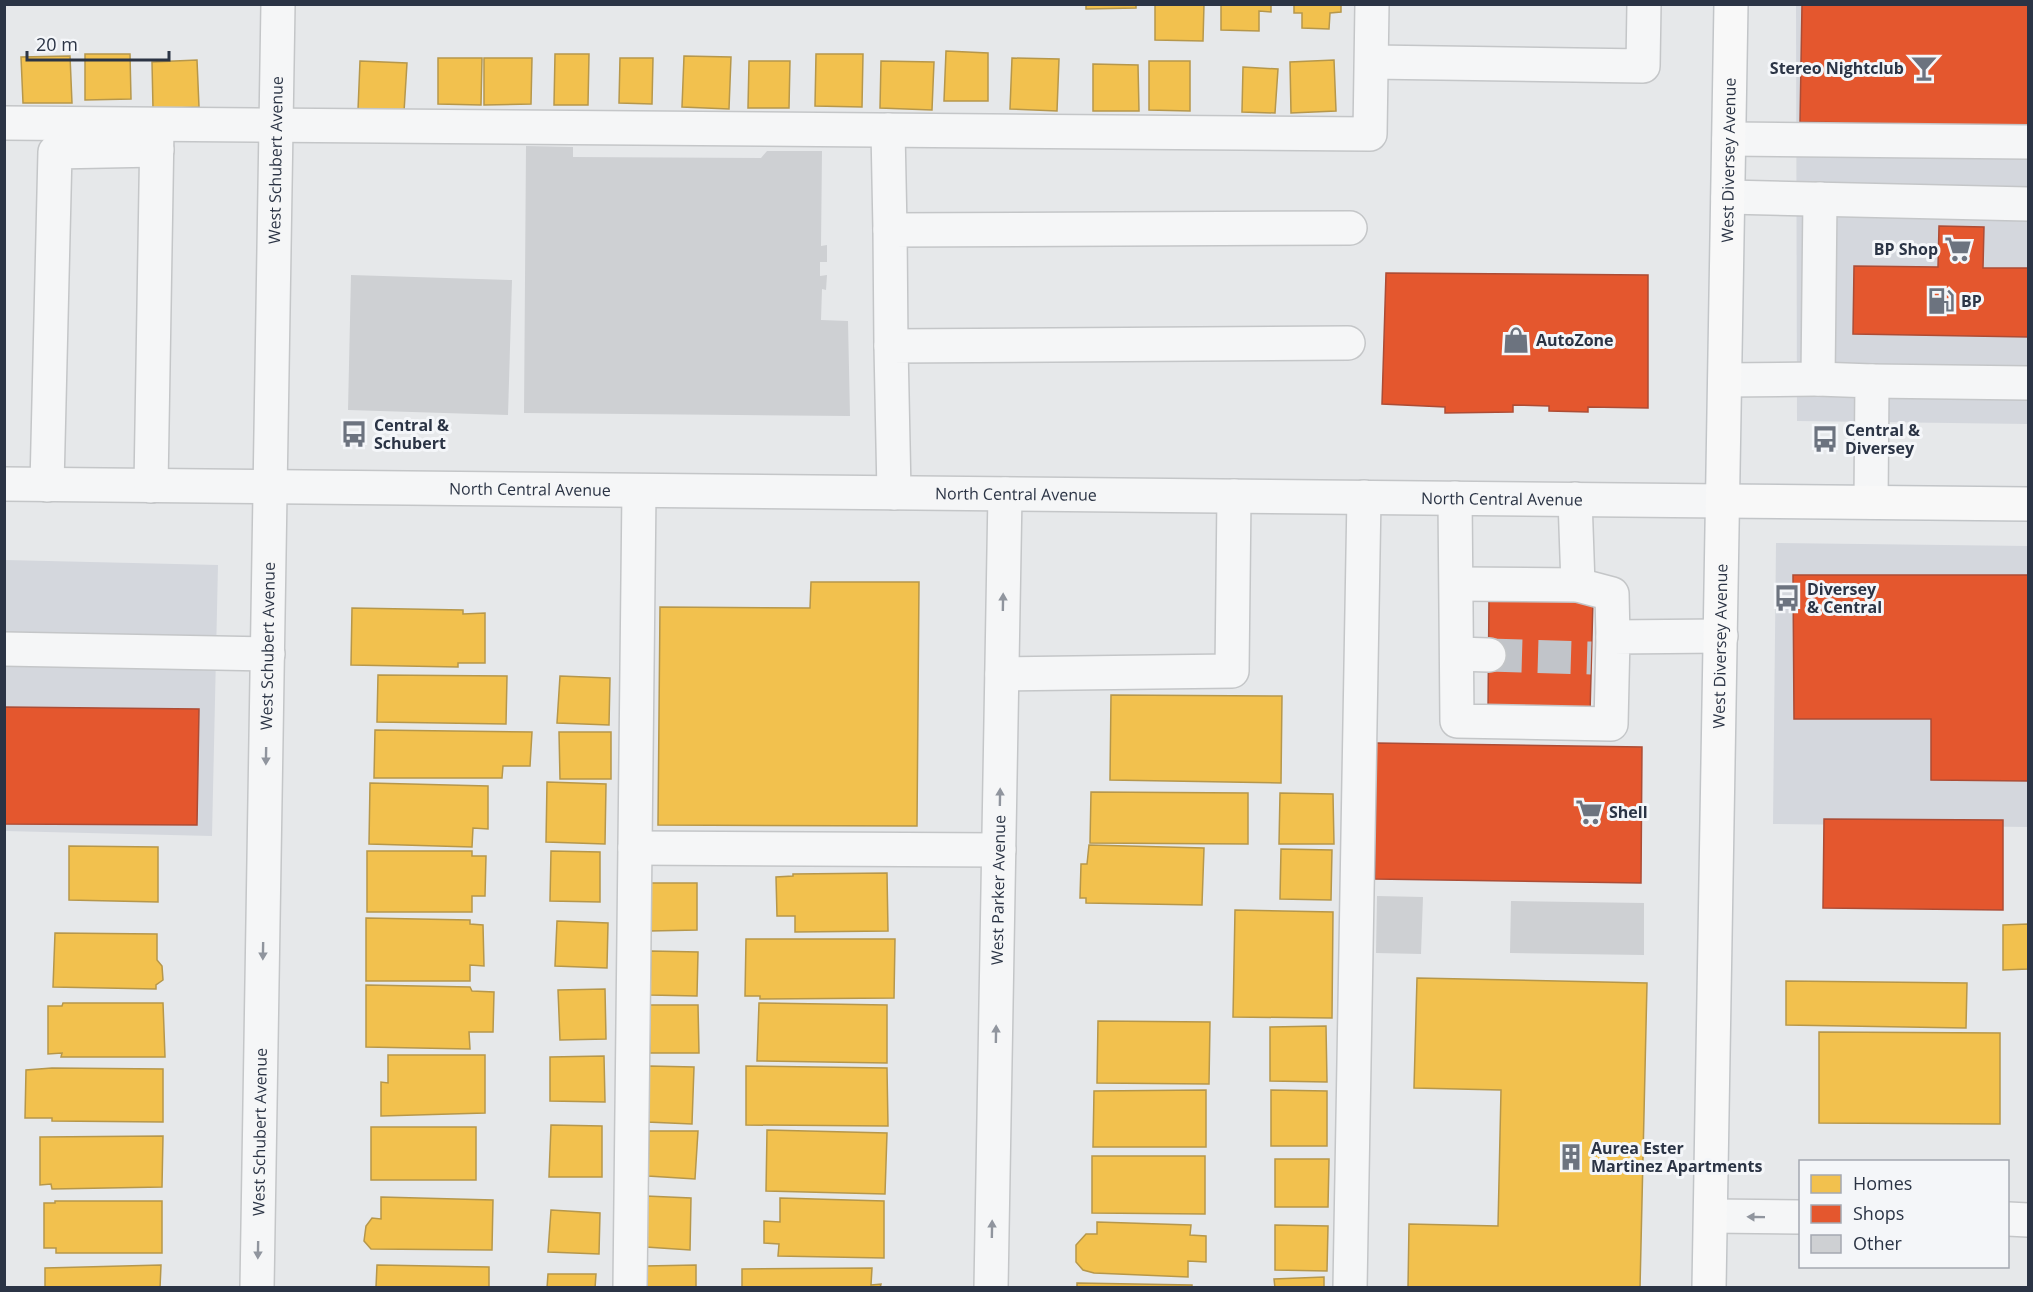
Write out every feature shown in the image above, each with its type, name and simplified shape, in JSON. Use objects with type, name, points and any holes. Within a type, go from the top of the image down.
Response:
[{"type":"main road","name":"West Diversey Avenue","points":[[1709,1287],[1731,4]]},
{"type":"main road","name":"North Central Avenue","points":[[1723,501],[2028,504]]},
{"type":"street","name":"West Schubert Avenue","points":[[257,1287],[278,4]]},
{"type":"street","points":[[4,123],[55,138],[157,137],[276,125],[1370,134],[1372,4]]},
{"type":"street","points":[[1372,62],[1643,66],[1644,4]]},
{"type":"street","points":[[888,130],[894,493]]},
{"type":"street","points":[[151,486],[157,137]]},
{"type":"street","points":[[47,485],[55,138]]},
{"type":"street","points":[[1729,139],[2028,142]]},
{"type":"street","points":[[1728,197],[2028,204]]},
{"type":"street","points":[[1818,379],[1820,199]]},
{"type":"street","points":[[890,230],[1350,228]]},
{"type":"street","points":[[891,346],[1348,343]]},
{"type":"street","points":[[1725,380],[1818,379],[2028,383]]},
{"type":"street","points":[[1870,502],[1872,381]]},
{"type":"street","name":"North Central Avenue","points":[[4,484],[1723,501]]},
{"type":"street","points":[[630,1287],[639,490]]},
{"type":"street","name":"West Parker Avenue","points":[[992,1287],[1005,494]]},
{"type":"street","points":[[1002,674],[1232,671],[1234,496]]},
{"type":"street","points":[[1350,1287],[1364,497]]},
{"type":"street","points":[[1455,498],[1457,584],[1473,655],[1457,721],[1611,724],[1606,651],[1612,594],[1578,585],[1457,584]]},
{"type":"street","points":[[1575,500],[1578,585]]},
{"type":"street","points":[[1606,651],[1721,636]]},
{"type":"street","points":[[4,649],[268,654]]},
{"type":"street","points":[[635,848],[999,850]]},
{"type":"street","points":[[1711,1216],[1799,1217]]},
{"type":"street","points":[[2009,1220],[2028,1220]]},
{"type":"shaded area","points":[[1796,5],[2028,5],[2028,424],[1797,421]]},
{"type":"shaded area","points":[[1776,543],[2028,546],[2028,827],[1773,824]]},
{"type":"shaded area","points":[[5,560],[218,565],[212,836],[5,831]]},
{"type":"building: Homes","points":[[1086,4],[1136,4],[1136,8],[1086,9]]},
{"type":"building: Homes","points":[[1155,4],[1204,4],[1203,41],[1155,40]]},
{"type":"building: Homes","points":[[1221,4],[1271,4],[1271,12],[1259,11],[1259,31],[1221,30]]},
{"type":"building: Homes","points":[[1294,4],[1341,4],[1341,12],[1330,13],[1329,29],[1302,28],[1302,13],[1294,13]]},
{"type":"building: Homes","points":[[946,51],[988,53],[988,101],[944,101]]},
{"type":"building: Homes","points":[[85,54],[130,54],[131,99],[85,100]]},
{"type":"building: Homes","points":[[555,54],[589,54],[588,105],[554,105]]},
{"type":"building: Homes","points":[[816,54],[863,54],[862,107],[815,106]]},
{"type":"building: Homes","points":[[70,56],[72,103],[23,103],[21,57]]},
{"type":"building: Homes","points":[[684,56],[731,57],[729,109],[682,107]]},
{"type":"building: Homes","points":[[438,58],[482,58],[481,105],[438,104]]},
{"type":"building: Homes","points":[[484,58],[532,58],[531,104],[484,105]]},
{"type":"building: Homes","points":[[620,58],[653,58],[652,104],[619,103]]},
{"type":"building: Homes","points":[[1012,58],[1059,59],[1057,111],[1010,109]]},
{"type":"building: Homes","points":[[197,60],[199,107],[153,109],[152,62]]},
{"type":"building: Homes","points":[[1334,60],[1336,111],[1291,113],[1290,62]]},
{"type":"building: Homes","points":[[360,61],[407,63],[404,112],[358,110]]},
{"type":"building: Homes","points":[[749,61],[790,61],[789,108],[748,108]]},
{"type":"building: Homes","points":[[881,61],[934,62],[932,110],[880,108]]},
{"type":"building: Homes","points":[[1149,61],[1190,61],[1190,111],[1149,110]]},
{"type":"building: Homes","points":[[1093,64],[1138,65],[1139,111],[1093,111]]},
{"type":"building: Homes","points":[[1243,67],[1278,69],[1275,113],[1242,112]]},
{"type":"building: Homes","points":[[811,582],[919,582],[917,826],[658,825],[660,607],[810,608]]},
{"type":"building: Homes","points":[[352,608],[463,610],[463,614],[485,613],[485,663],[458,663],[458,667],[351,665]]},
{"type":"building: Homes","points":[[378,675],[507,676],[506,724],[377,722]]},
{"type":"building: Homes","points":[[560,676],[610,678],[609,725],[557,723]]},
{"type":"building: Homes","points":[[1111,695],[1282,696],[1281,783],[1110,780]]},
{"type":"building: Homes","points":[[375,730],[532,732],[530,766],[503,766],[502,778],[374,778]]},
{"type":"building: Homes","points":[[559,732],[611,732],[611,779],[560,779]]},
{"type":"building: Homes","points":[[547,782],[606,784],[605,844],[546,842]]},
{"type":"building: Homes","points":[[370,783],[488,786],[488,829],[473,828],[472,847],[369,844]]},
{"type":"building: Homes","points":[[1091,792],[1248,793],[1248,844],[1090,843]]},
{"type":"building: Homes","points":[[1280,793],[1333,794],[1334,844],[1279,844]]},
{"type":"building: Homes","points":[[1089,845],[1204,848],[1202,905],[1086,903],[1086,898],[1080,898],[1081,864],[1087,864]]},
{"type":"building: Homes","points":[[69,846],[158,847],[158,902],[69,900]]},
{"type":"building: Homes","points":[[1281,849],[1332,850],[1331,900],[1280,899]]},
{"type":"building: Homes","points":[[367,851],[472,851],[472,856],[486,856],[485,896],[472,896],[472,912],[367,912]]},
{"type":"building: Homes","points":[[551,851],[600,852],[600,902],[550,901]]},
{"type":"building: Homes","points":[[887,873],[888,931],[795,932],[795,916],[777,916],[776,877],[793,876],[793,874]]},
{"type":"building: Homes","points":[[651,883],[697,883],[697,930],[650,931]]},
{"type":"building: Homes","points":[[1235,910],[1333,912],[1332,1018],[1233,1017]]},
{"type":"building: Homes","points":[[366,918],[470,920],[470,924],[483,925],[484,966],[470,965],[470,981],[366,981]]},
{"type":"building: Homes","points":[[557,921],[608,923],[607,968],[555,966]]},
{"type":"building: Homes","points":[[2028,924],[2028,969],[2003,970],[2003,925]]},
{"type":"building: Homes","points":[[55,933],[157,934],[157,960],[162,966],[163,980],[156,985],[156,989],[53,987]]},
{"type":"building: Homes","points":[[746,939],[895,939],[894,998],[760,999],[760,996],[745,996]]},
{"type":"building: Homes","points":[[651,951],[698,952],[697,996],[650,995]]},
{"type":"building: Homes","name":"Aurea Ester Martinez Apartments","points":[[1417,978],[1647,983],[1640,1288],[1408,1288],[1409,1224],[1498,1226],[1501,1090],[1414,1088]]},
{"type":"building: Homes","points":[[1786,981],[1967,983],[1966,1028],[1786,1025]]},
{"type":"building: Homes","points":[[366,985],[470,987],[472,991],[494,992],[493,1032],[469,1032],[470,1049],[366,1047]]},
{"type":"building: Homes","points":[[605,989],[606,1039],[560,1040],[558,990]]},
{"type":"building: Homes","points":[[63,1003],[163,1003],[165,1057],[61,1057],[62,1053],[48,1054],[48,1006],[62,1006]]},
{"type":"building: Homes","points":[[759,1003],[887,1005],[887,1063],[757,1061]]},
{"type":"building: Homes","points":[[649,1005],[698,1005],[699,1053],[650,1053]]},
{"type":"building: Homes","points":[[1098,1021],[1210,1022],[1209,1084],[1097,1083]]},
{"type":"building: Homes","points":[[1326,1026],[1327,1082],[1270,1081],[1270,1027]]},
{"type":"building: Homes","points":[[1819,1032],[2000,1033],[2000,1124],[1819,1123]]},
{"type":"building: Homes","points":[[388,1055],[485,1055],[485,1113],[381,1116],[381,1082],[388,1083]]},
{"type":"building: Homes","points":[[604,1056],[605,1102],[550,1101],[550,1057]]},
{"type":"building: Homes","points":[[649,1066],[694,1067],[692,1124],[647,1122]]},
{"type":"building: Homes","points":[[746,1066],[887,1068],[888,1126],[746,1125]]},
{"type":"building: Homes","points":[[52,1068],[163,1069],[163,1122],[52,1121],[52,1118],[25,1118],[26,1070]]},
{"type":"building: Homes","points":[[1206,1090],[1206,1147],[1093,1147],[1094,1091]]},
{"type":"building: Homes","points":[[1271,1090],[1327,1091],[1327,1146],[1271,1146]]},
{"type":"building: Homes","points":[[551,1125],[602,1126],[602,1177],[549,1177]]},
{"type":"building: Homes","points":[[371,1127],[476,1127],[476,1180],[371,1180]]},
{"type":"building: Homes","points":[[767,1130],[887,1133],[885,1194],[766,1191]]},
{"type":"building: Homes","points":[[649,1131],[698,1131],[695,1179],[648,1176]]},
{"type":"building: Homes","points":[[163,1136],[162,1187],[52,1189],[51,1184],[40,1185],[40,1137]]},
{"type":"building: Homes","points":[[1092,1156],[1205,1156],[1205,1214],[1092,1213]]},
{"type":"building: Homes","points":[[1275,1159],[1329,1159],[1328,1207],[1275,1207]]},
{"type":"building: Homes","points":[[646,1196],[691,1198],[690,1250],[646,1247]]},
{"type":"building: Homes","points":[[381,1197],[493,1200],[492,1250],[371,1249],[364,1241],[366,1226],[372,1218],[381,1219]]},
{"type":"building: Homes","points":[[780,1198],[884,1201],[884,1258],[778,1256],[779,1244],[764,1243],[764,1221],[780,1222]]},
{"type":"building: Homes","points":[[55,1201],[162,1201],[162,1253],[56,1253],[56,1248],[44,1248],[44,1203],[55,1203]]},
{"type":"building: Homes","points":[[551,1210],[600,1213],[599,1254],[548,1252]]},
{"type":"building: Homes","points":[[1097,1222],[1191,1225],[1190,1235],[1206,1236],[1206,1262],[1188,1261],[1188,1277],[1094,1273],[1083,1270],[1076,1262],[1076,1245],[1086,1234],[1097,1234]]},
{"type":"building: Homes","points":[[1275,1225],[1328,1226],[1327,1271],[1275,1270]]},
{"type":"building: Homes","points":[[161,1265],[160,1288],[45,1288],[45,1268]]},
{"type":"building: Homes","points":[[377,1265],[489,1267],[489,1288],[365,1288],[376,1287]]},
{"type":"building: Homes","points":[[696,1265],[696,1288],[645,1288],[645,1266]]},
{"type":"building: Homes","points":[[872,1268],[871,1285],[881,1284],[880,1288],[742,1288],[742,1269]]},
{"type":"building: Homes","points":[[548,1274],[596,1274],[595,1288],[547,1288]]},
{"type":"building: Homes","points":[[1324,1277],[1324,1288],[1275,1288],[1274,1279]]},
{"type":"building: Homes","points":[[1077,1283],[1192,1285],[1192,1288],[1077,1288]]},
{"type":"building: Shops","points":[[1802,4],[2028,4],[2028,126],[1800,122]]},
{"type":"building: Shops","name":"BP","points":[[1939,226],[1984,227],[1983,268],[2028,268],[2028,337],[1853,334],[1854,266],[1938,267]]},
{"type":"building: Shops","name":"AutoZone","points":[[1386,273],[1648,275],[1648,408],[1588,407],[1588,412],[1549,411],[1549,406],[1513,405],[1513,412],[1445,413],[1445,407],[1382,404]]},
{"type":"building: Shops","points":[[1793,575],[2028,575],[2028,781],[1931,780],[1931,719],[1794,719]]},
{"type":"building: Shops","points":[[1489,597],[1593,599],[1590,713],[1488,712]]},
{"type":"building: Shops","points":[[4,707],[199,709],[197,825],[4,824]]},
{"type":"building: Shops","points":[[1376,743],[1642,747],[1641,883],[1375,879]]},
{"type":"building: Shops","points":[[1824,819],[2003,820],[2003,910],[1823,908]]},
{"type":"building: Other","points":[[526,146],[573,147],[573,157],[761,158],[767,151],[822,151],[821,246],[827,245],[827,262],[820,262],[820,276],[827,275],[826,290],[822,289],[821,320],[848,321],[850,416],[524,413]]},
{"type":"building: Other","points":[[351,275],[512,280],[508,415],[348,410]]},
{"type":"building: Other","points":[[1377,896],[1423,897],[1421,954],[1376,953]]},
{"type":"building: Other","points":[[1511,901],[1644,903],[1644,955],[1510,953]]},
{"type":"tunnel","points":[[1489,655],[1591,658]]},
{"type":"place","name":"Stereo Nightclub","points":[[1924,68]]},
{"type":"place","name":"BP Shop","points":[[1958,249]]},
{"type":"place","name":"BP","points":[[1941,301]]},
{"type":"place","name":"AutoZone","points":[[1516,340]]},
{"type":"place","name":"Central & Schubert","points":[[354,434]]},
{"type":"place","name":"Central & Diversey","points":[[1825,439]]},
{"type":"place","name":"Diversey & Central","points":[[1787,598]]},
{"type":"place","name":"Shell","points":[[1589,812]]},
{"type":"place","name":"Aurea Ester Martinez Apartments","points":[[1571,1157]]}]
